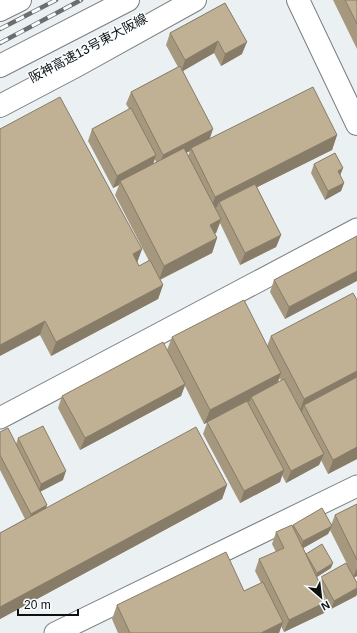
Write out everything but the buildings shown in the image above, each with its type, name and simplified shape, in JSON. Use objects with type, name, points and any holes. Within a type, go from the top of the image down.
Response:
[{"type":"main road","points":[[0,10],[20,0]]},
{"type":"main road","points":[[0,66],[128,0]]},
{"type":"main road","name":"阪神高速13号東大阪線","points":[[0,96],[177,0]]},
{"type":"main road","points":[[0,106],[195,0]]},
{"type":"main road","points":[[298,0],[357,124]]},
{"type":"street","points":[[0,418],[357,230]]},
{"type":"street","points":[[55,633],[357,486]]},
{"type":"railway","points":[[0,29],[56,0]]},
{"type":"railway","points":[[0,43],[81,0]]}]
